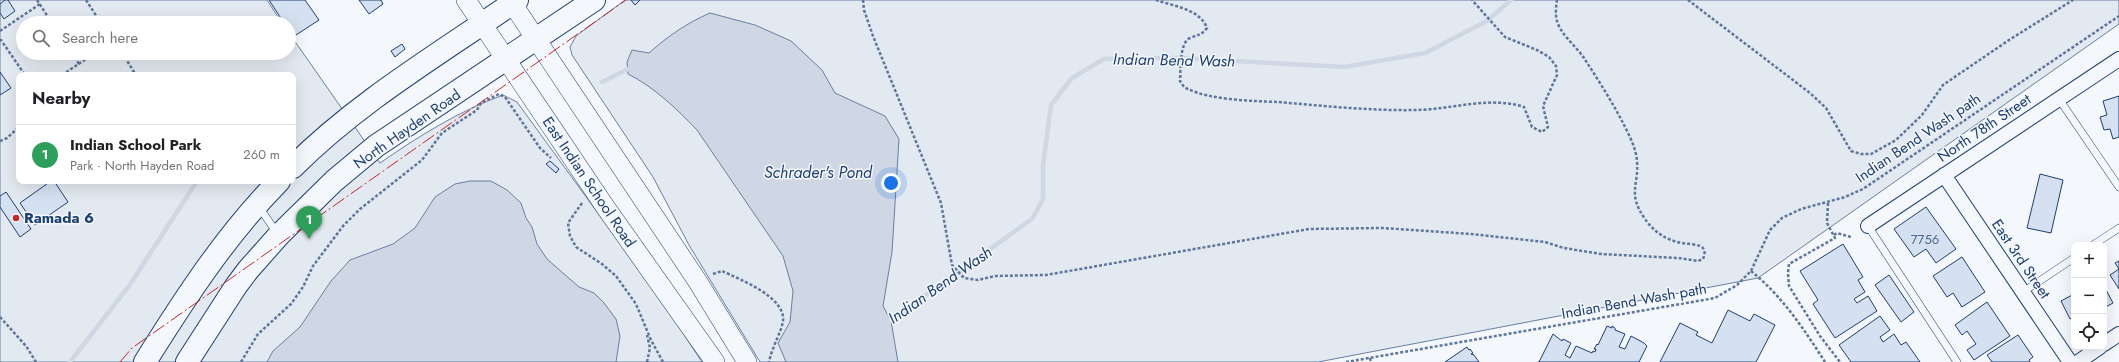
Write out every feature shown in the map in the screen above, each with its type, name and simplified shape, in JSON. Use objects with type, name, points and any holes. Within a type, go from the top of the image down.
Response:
[{"type":"main road","name":"East Indian School Road","points":[[466,0],[555,133],[715,362]]},
{"type":"main road","name":"North Hayden Road","points":[[187,362],[236,286],[279,235],[334,181],[376,146],[594,0]]},
{"type":"main road","points":[[296,164],[330,132],[362,106],[483,24],[513,1],[536,39],[698,282],[747,362]]},
{"type":"main road","points":[[145,362],[201,275],[257,204],[276,184]]},
{"type":"street","name":"North 78th Street","points":[[1868,226],[2119,59]]},
{"type":"street","name":"East 3rd Street","points":[[1944,176],[2070,362]]},
{"type":"street","points":[[2107,342],[2119,334]]},
{"type":"street","points":[[2078,362],[2096,350]]},
{"type":"lane","points":[[2059,99],[2119,187]]},
{"type":"lane","points":[[257,204],[279,235]]},
{"type":"lane","points":[[1868,226],[1957,362]]},
{"type":"lane","points":[[2098,242],[2119,228]]},
{"type":"lane","points":[[2023,292],[2071,260]]},
{"type":"path","points":[[37,0],[48,16]]},
{"type":"path","points":[[86,0],[96,16]]},
{"type":"path","points":[[863,0],[864,10],[941,203],[952,265],[964,278],[978,280],[995,276],[1046,275],[1309,229],[1383,228],[1471,234],[1545,242],[1564,248],[1602,254],[1678,258],[1698,261],[1703,259],[1705,254],[1704,249],[1700,246],[1676,242],[1664,237],[1651,228],[1641,214],[1635,200],[1634,186],[1637,160],[1634,146],[1621,120],[1584,58],[1565,35],[1557,22],[1557,0]]},
{"type":"path","points":[[1156,0],[1199,15],[1205,23],[1206,28],[1203,34],[1189,38],[1183,50],[1180,81],[1186,89],[1200,93],[1246,100],[1359,108],[1418,110],[1495,103],[1514,104],[1524,107],[1532,126],[1542,132],[1548,127],[1543,106],[1557,75],[1556,66],[1549,57],[1505,37],[1495,28],[1483,10],[1472,0]]},
{"type":"path","points":[[1688,0],[1783,71],[1826,108],[1851,151],[1861,154],[1871,154],[1896,140],[1922,115],[1943,85],[2009,40],[2072,0]]},
{"type":"path","points":[[22,16],[40,4]]},
{"type":"path","name":"Indian Bend Wash path","points":[[1346,362],[1715,298],[1738,285],[1751,271],[1770,230],[1782,218],[1802,209],[1828,203],[1863,189],[2119,16]]},
{"type":"path","points":[[0,31],[16,20]]},
{"type":"path","points":[[0,39],[23,72]]},
{"type":"path","points":[[76,60],[79,64]]},
{"type":"path","points":[[67,72],[85,60]]},
{"type":"path","points":[[127,60],[134,71]]},
{"type":"path","points":[[241,362],[258,334],[292,304],[303,287],[313,266],[343,226],[360,209],[422,160],[442,133],[477,110],[481,103],[488,98],[499,94],[505,97],[540,148],[555,163]]},
{"type":"path","points":[[0,141],[7,138],[16,130]]},
{"type":"path","points":[[580,198],[583,204],[568,223],[570,236],[576,248],[602,264],[616,276],[636,304],[646,329],[663,362]]},
{"type":"path","points":[[1828,203],[1827,223],[1834,235]]},
{"type":"path","points":[[1840,362],[1820,336],[1789,286],[1788,273],[1789,264],[1832,240],[1837,232],[1851,237]]},
{"type":"path","points":[[698,282],[722,271],[770,296],[779,306],[783,320],[772,349],[770,362]]},
{"type":"path","points":[[1751,271],[1768,285],[1802,326],[1825,362]]},
{"type":"path","points":[[0,317],[26,346],[36,362]]},
{"type":"path","points":[[646,329],[650,348],[647,362]]},
{"type":"path","points":[[1370,358],[1371,362]]},
{"type":"shaded area","points":[[0,0],[267,0],[277,16],[16,16],[16,60],[296,60],[296,43],[380,163],[409,143],[455,116],[487,101],[503,95],[517,102],[659,297],[702,362],[0,362]]},
{"type":"shaded area","points":[[625,0],[2119,0],[2119,24],[1758,278],[1318,362],[760,362],[689,245],[653,177],[572,55],[570,47],[576,36]]},
{"type":"water","name":"Schrader's Pond","points":[[710,13],[755,25],[791,41],[822,70],[835,93],[885,116],[899,139],[892,252],[883,306],[891,321],[898,362],[786,362],[778,343],[790,322],[793,291],[783,256],[697,130],[665,99],[647,85],[628,74],[627,62],[632,50],[649,53],[678,30]]},
{"type":"water","points":[[470,181],[491,181],[507,190],[521,203],[526,218],[532,227],[537,244],[547,259],[579,287],[594,293],[604,303],[616,319],[620,336],[616,362],[267,362],[273,351],[300,327],[331,281],[350,260],[393,244],[415,228],[435,197],[455,184]]},
{"type":"building","points":[[5,0],[8,0],[15,11],[4,19],[0,13],[0,4]]},
{"type":"building","points":[[269,0],[305,0],[319,20],[296,35],[296,16],[279,16]]},
{"type":"building","points":[[359,0],[381,0],[383,4],[369,14]]},
{"type":"building","points":[[631,0],[640,0],[635,5]]},
{"type":"building","points":[[402,44],[405,49],[395,57],[391,51]]},
{"type":"building","points":[[0,72],[11,88],[0,95]]},
{"type":"building","points":[[2119,96],[2119,137],[2113,139],[2110,129],[2104,130],[2100,117],[2107,115],[2103,101]]},
{"type":"building","points":[[550,161],[559,169],[556,173],[546,164]]},
{"type":"building","points":[[2040,174],[2063,180],[2051,233],[2027,228]]},
{"type":"building","points":[[47,184],[56,184],[68,202],[35,225],[20,203]]},
{"type":"building","name":"Ramada 6","points":[[6,192],[31,229],[20,237],[0,207],[0,196]]},
{"type":"building","points":[[1926,207],[1956,249],[1936,263],[1926,249],[1914,257],[1894,229]]},
{"type":"building","points":[[1843,244],[1863,277],[1858,280],[1865,292],[1854,299],[1857,303],[1868,296],[1877,311],[1835,338],[1813,304],[1818,300],[1800,271]]},
{"type":"building","points":[[1962,257],[1985,292],[1962,307],[1953,293],[1947,297],[1933,276]]},
{"type":"building","points":[[2119,261],[2119,269],[2115,263]]},
{"type":"building","points":[[2119,269],[2119,289],[2110,275]]},
{"type":"building","points":[[1889,275],[1914,312],[1901,322],[1875,285]]},
{"type":"building","points":[[2107,292],[2113,303],[2107,306]]},
{"type":"building","points":[[2071,296],[2071,318],[2070,319],[2061,301]]},
{"type":"building","points":[[1987,302],[2010,336],[1974,360],[1967,350],[1976,344],[1967,331],[1962,335],[1955,325]]},
{"type":"building","points":[[1728,310],[1750,321],[1754,314],[1775,325],[1756,362],[1660,362],[1680,323],[1698,332],[1696,335],[1712,343]]},
{"type":"building","points":[[1880,316],[1890,330],[1880,337],[1883,342],[1894,334],[1901,345],[1906,342],[1920,362],[1851,362],[1839,345]]},
{"type":"building","points":[[1607,326],[1612,328],[1612,326],[1615,330],[1625,334],[1619,347],[1625,349],[1631,336],[1647,346],[1639,362],[1539,362],[1553,334],[1562,341],[1563,339],[1571,343],[1565,355],[1570,358],[1576,346],[1592,353],[1593,351],[1595,352],[1596,349],[1594,349],[1597,344],[1598,345]]},
{"type":"building","points":[[2018,335],[2033,357],[2029,360],[2030,362],[1992,362],[1987,355]]},
{"type":"building","points":[[1467,347],[1473,353],[1471,354],[1474,355],[1479,362],[1445,362]]},
{"type":"waterway","name":"Indian Bend Wash","points":[[887,323],[1032,219],[1043,199],[1043,166],[1051,105],[1072,78],[1104,59],[1180,58],[1344,67],[1425,53],[1487,21],[1511,0]]},
{"type":"waterway","points":[[602,82],[628,69]]},
{"type":"waterway","points":[[70,362],[129,286],[195,184]]},
{"type":"power","points":[[120,362],[132,348],[626,0]]},
{"type":"place","name":"Ramada 6","points":[[16,218]]},
{"type":"place","name":"Indian School Park","points":[[309,239]]}]
